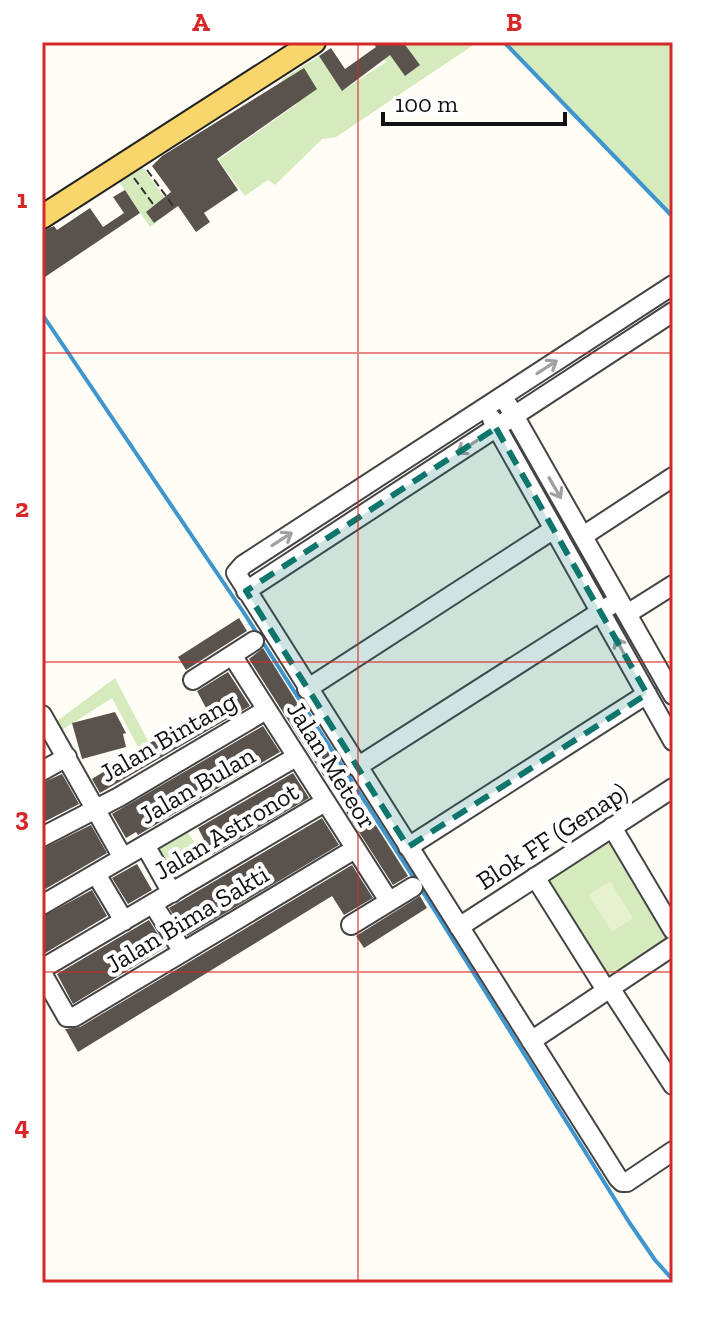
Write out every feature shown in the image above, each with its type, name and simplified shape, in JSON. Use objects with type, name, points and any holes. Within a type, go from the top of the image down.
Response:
[{"type":"main road","points":[[42,217],[314,42]]},
{"type":"street","points":[[671,290],[238,568],[236,575],[617,1176],[627,1182],[673,1151]]},
{"type":"street","points":[[246,591],[673,312]]},
{"type":"street","points":[[503,396],[673,695]]},
{"type":"street","points":[[485,407],[673,741]]},
{"type":"street","points":[[583,536],[673,477]]},
{"type":"street","points":[[350,495],[362,515]]},
{"type":"street","points":[[307,689],[554,529]]},
{"type":"street","points":[[357,767],[600,612],[623,607],[673,585]]},
{"type":"street","points":[[193,680],[254,641]]},
{"type":"street","name":"Jalan Meteor","points":[[232,655],[389,901]]},
{"type":"street","points":[[408,847],[647,694]]},
{"type":"street","points":[[43,708],[123,858]]},
{"type":"street","name":"Jalan Bintang","points":[[42,837],[119,797],[266,710]]},
{"type":"street","points":[[42,771],[67,757]]},
{"type":"street","name":"Jalan Bulan","points":[[42,905],[296,757]]},
{"type":"street","name":"Blok FF (Genap)","points":[[459,927],[673,788]]},
{"type":"street","name":"Jalan Astronot","points":[[54,995],[43,975],[44,968],[325,802]]},
{"type":"street","points":[[612,827],[673,930]]},
{"type":"street","points":[[145,845],[172,893]]},
{"type":"street","name":"Jalan Bima Sakti","points":[[54,995],[70,1018],[355,849]]},
{"type":"street","points":[[96,874],[124,921]]},
{"type":"street","points":[[535,877],[608,989],[667,1061],[673,1085]]},
{"type":"street","points":[[351,925],[413,887]]},
{"type":"street","points":[[153,904],[183,952]]},
{"type":"street","points":[[531,1041],[673,946]]},
{"type":"path","points":[[131,160],[153,204]]},
{"type":"path","points":[[131,160],[174,207]]},
{"type":"highlighted area","points":[[496,428],[647,694],[408,847],[246,591]]},
{"type":"green space","points":[[392,42],[478,42],[336,137],[322,139],[275,185],[268,180],[245,196],[218,160],[297,104],[281,80],[319,56],[342,91],[386,62],[379,52]]},
{"type":"green space","points":[[504,42],[673,42],[673,217]]},
{"type":"green space","points":[[142,166],[173,210],[150,227],[119,182]]},
{"type":"green space","points":[[115,678],[149,743],[139,749],[112,698],[62,730],[57,721]]},
{"type":"green space","points":[[184,826],[209,866],[173,888],[150,847]]},
{"type":"green space","points":[[610,840],[669,939],[608,979],[548,881]]},
{"type":"green space","points":[[610,881],[633,918],[612,932],[588,895]]},
{"type":"building","points":[[372,42],[403,42],[420,65],[405,76],[390,55],[342,91],[319,56],[331,48],[345,69],[376,47]]},
{"type":"building","points":[[304,68],[317,89],[217,159],[238,190],[204,213],[210,222],[196,232],[178,206],[154,223],[146,212],[171,192],[152,166],[162,156]]},
{"type":"building","points":[[125,190],[140,213],[42,279],[42,231],[54,226],[57,230],[90,208],[103,227],[124,213],[113,197]]},
{"type":"building","points":[[239,618],[247,631],[186,670],[178,657]]},
{"type":"building","points":[[263,648],[348,784],[334,792],[249,659]]},
{"type":"building","points":[[228,672],[250,706],[100,793],[92,779],[206,708],[197,691]]},
{"type":"building","points":[[115,712],[126,733],[123,734],[126,747],[82,759],[72,723]]},
{"type":"building","points":[[263,726],[280,752],[138,835],[136,832],[126,838],[112,814]]},
{"type":"building","points":[[293,773],[309,798],[212,855],[198,828]]},
{"type":"building","points":[[62,774],[79,804],[42,823],[42,783]]},
{"type":"building","points":[[361,802],[408,876],[393,885],[346,812]]},
{"type":"building","points":[[322,818],[339,845],[187,936],[169,908]]},
{"type":"building","points":[[91,825],[107,853],[42,891],[42,849]]},
{"type":"building","points":[[137,864],[152,890],[128,904],[112,878]]},
{"type":"building","points":[[352,865],[373,898],[344,915],[332,896],[78,1052],[65,1029],[80,1027]]},
{"type":"building","points":[[92,890],[107,916],[42,955],[42,917]]},
{"type":"building","points":[[420,896],[427,908],[364,948],[356,936]]},
{"type":"building","points":[[149,920],[166,947],[73,1004],[57,974]]},
{"type":"waterway","points":[[504,42],[673,217]]},
{"type":"waterway","points":[[42,314],[244,613],[629,1222],[673,1280]]}]
